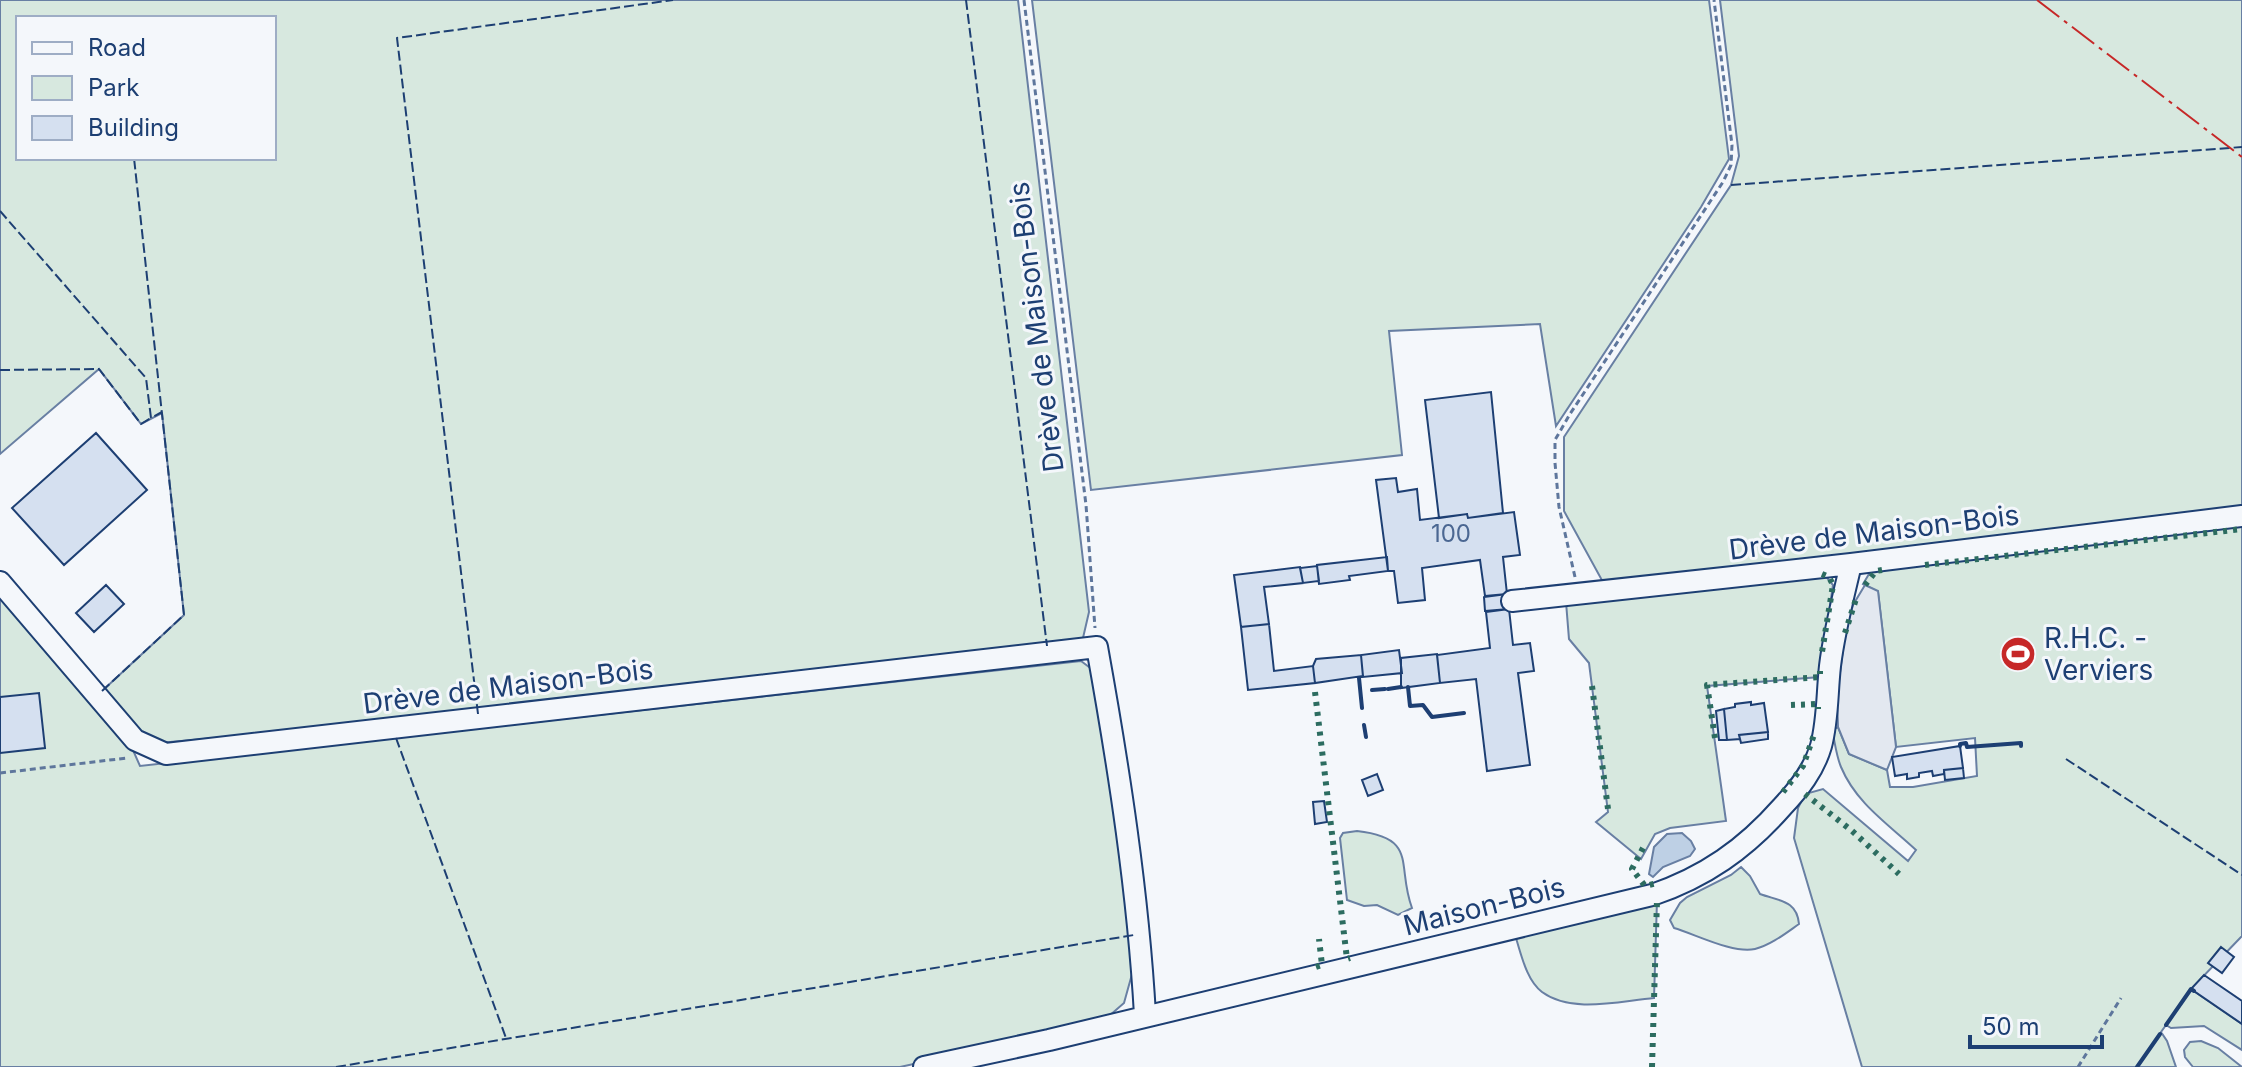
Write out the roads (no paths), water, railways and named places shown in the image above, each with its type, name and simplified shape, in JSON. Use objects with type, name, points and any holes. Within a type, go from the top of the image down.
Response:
[{"type":"street","name":"Drève de Maison-Bois","points":[[1512,601],[1851,564],[2242,516]]},
{"type":"street","name":"Maison-Bois","points":[[924,1067],[1049,1040],[1652,895],[1713,869],[1771,821],[1803,784],[1816,760],[1825,728],[1833,641],[1851,564]]},
{"type":"street","name":"Drève de Maison-Bois","points":[[0,582],[135,740],[166,754],[1097,647],[1132,876],[1141,945],[1145,1015]]},
{"type":"water","points":[[1682,833],[1695,849],[1690,856],[1663,867],[1653,877],[1649,874],[1654,847],[1667,834]]},
{"type":"place","name":"R.H.C. - Verviers","points":[[2018,654]]}]
